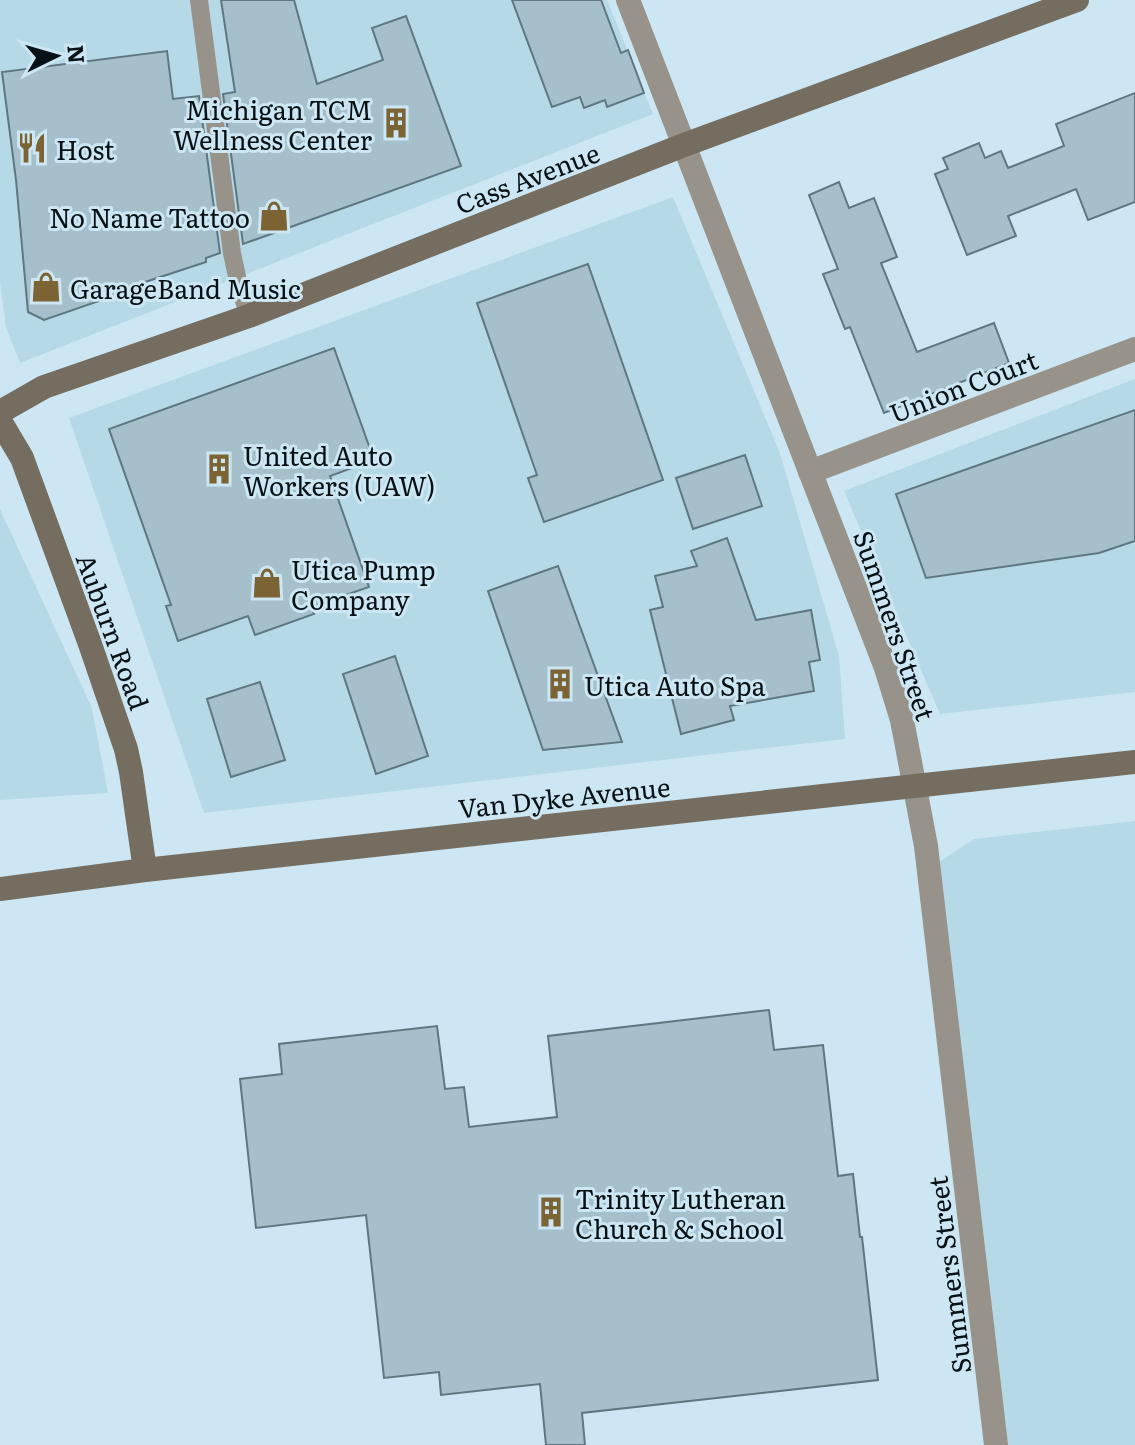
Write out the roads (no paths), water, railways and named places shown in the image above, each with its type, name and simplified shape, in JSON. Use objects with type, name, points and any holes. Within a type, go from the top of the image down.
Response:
[{"type":"street","name":"Summers Street","points":[[628,0],[886,668],[902,720],[926,846],[996,1445]]},
{"type":"street","name":"Cass Avenue","points":[[0,412],[44,387],[249,316],[684,145],[1077,0]]},
{"type":"street","name":"Union Court","points":[[810,472],[1135,349]]},
{"type":"street","name":"Auburn Road","points":[[0,421],[22,458],[126,749],[145,870]]},
{"type":"street","name":"Van Dyke Avenue","points":[[0,889],[145,870],[1135,762]]},
{"type":"lane","points":[[199,0],[232,253],[249,316]]},
{"type":"place","name":"Michigan TCM Wellness Center","points":[[396,123]]},
{"type":"place","name":"Host","points":[[32,148]]},
{"type":"place","name":"No Name Tattoo","points":[[274,216]]},
{"type":"place","name":"GarageBand Music","points":[[46,287]]},
{"type":"place","name":"United Auto Workers (UAW)","points":[[219,469]]},
{"type":"place","name":"Utica Pump Company","points":[[267,583]]},
{"type":"place","name":"Utica Auto Spa","points":[[560,684]]},
{"type":"place","name":"Trinity Lutheran Church & School","points":[[551,1212]]}]
